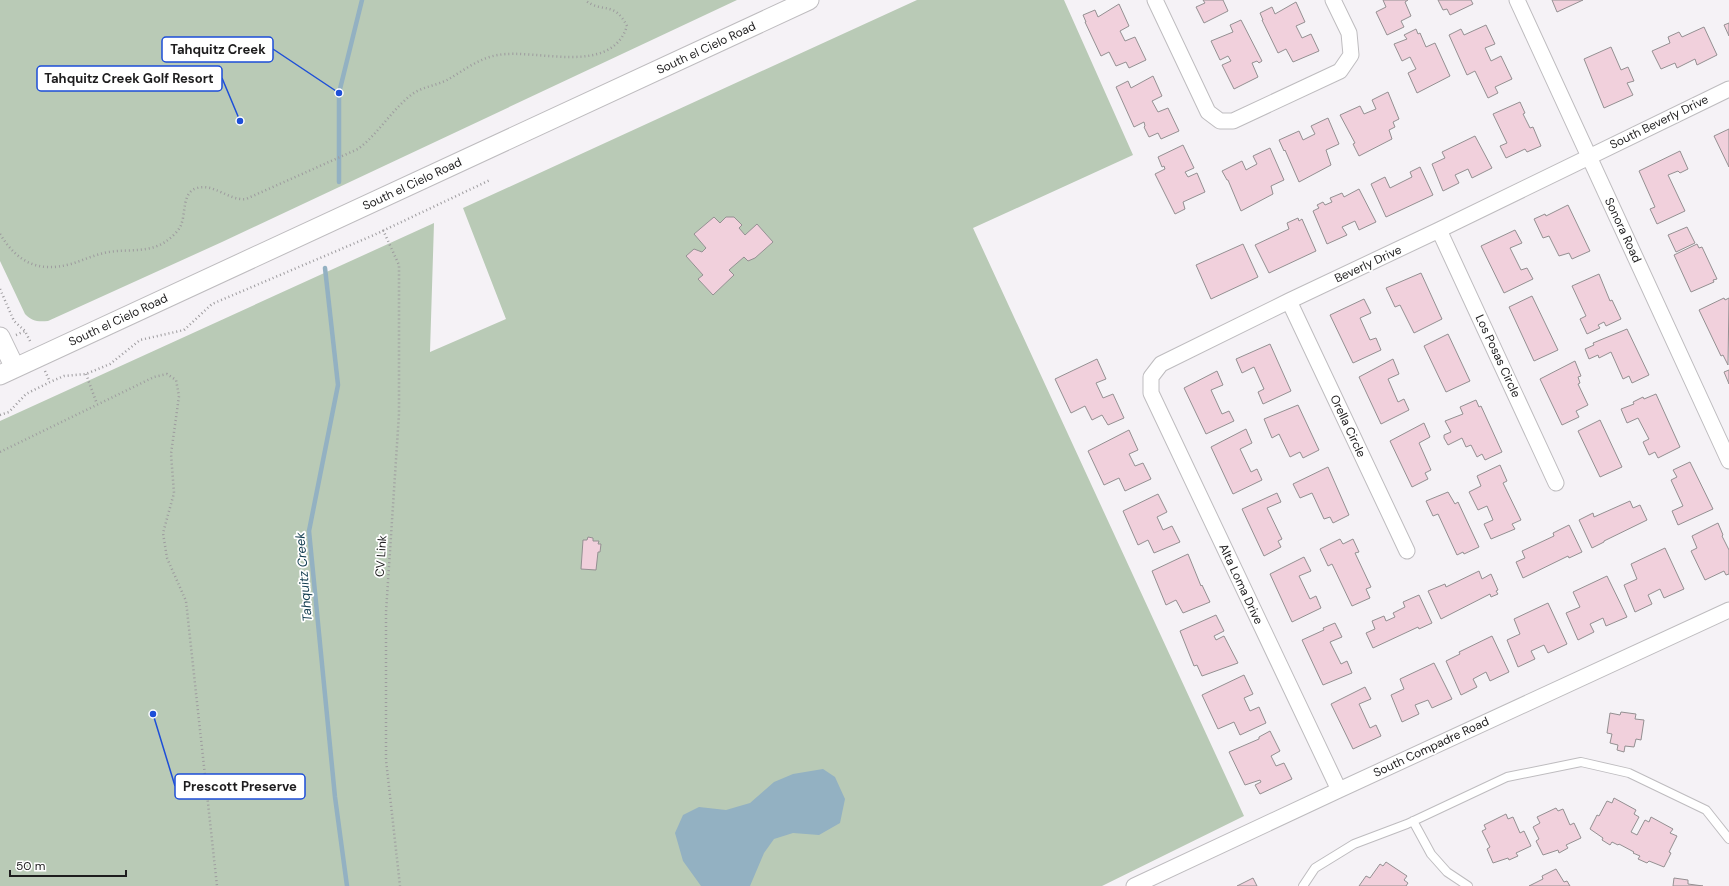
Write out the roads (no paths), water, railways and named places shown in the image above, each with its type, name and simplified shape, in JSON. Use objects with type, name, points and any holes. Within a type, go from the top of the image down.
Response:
[{"type":"street","name":"South el Cielo Road","points":[[7,372],[809,0]]},
{"type":"street","points":[[1155,0],[1208,112],[1220,121],[1233,121],[1340,71],[1351,55],[1348,33],[1333,0]]},
{"type":"street","name":"Sonora Road","points":[[1517,0],[1729,461]]},
{"type":"street","name":"South Beverly Drive","points":[[1589,156],[1729,89]]},
{"type":"street","name":"Beverly Drive","points":[[1151,377],[1162,364],[1289,300],[1439,230],[1589,156]]},
{"type":"street","name":"Los Posas Circle","points":[[1439,230],[1556,482]]},
{"type":"street","name":"Orella Circle","points":[[1289,300],[1407,551]]},
{"type":"street","points":[[0,337],[7,372]]},
{"type":"street","name":"Alta Loma Drive","points":[[1151,377],[1151,393],[1339,790]]},
{"type":"street","name":"South Compadre Road","points":[[1134,886],[1729,610]]},
{"type":"lane","points":[[1303,886],[1315,868],[1354,844],[1413,821],[1507,777],[1581,762],[1629,773],[1706,810],[1729,839]]},
{"type":"lane","points":[[1413,821],[1431,854],[1447,872],[1468,886]]},
{"type":"water","points":[[823,769],[835,777],[845,799],[840,823],[819,835],[793,833],[774,839],[764,853],[750,886],[701,886],[683,861],[675,833],[683,815],[699,807],[726,810],[750,803],[774,782],[793,774]]},
{"type":"waterway","name":"Tahquitz Creek","points":[[339,182],[339,93],[362,0]]},
{"type":"waterway","name":"Tahquitz Creek","points":[[325,268],[338,385],[309,531],[335,797],[347,886]]},
{"type":"place","name":"Tahquitz Creek","points":[[339,93]]},
{"type":"place","name":"Tahquitz Creek Golf Resort","points":[[240,121]]},
{"type":"place","name":"Prescott Preserve","points":[[153,714]]}]
